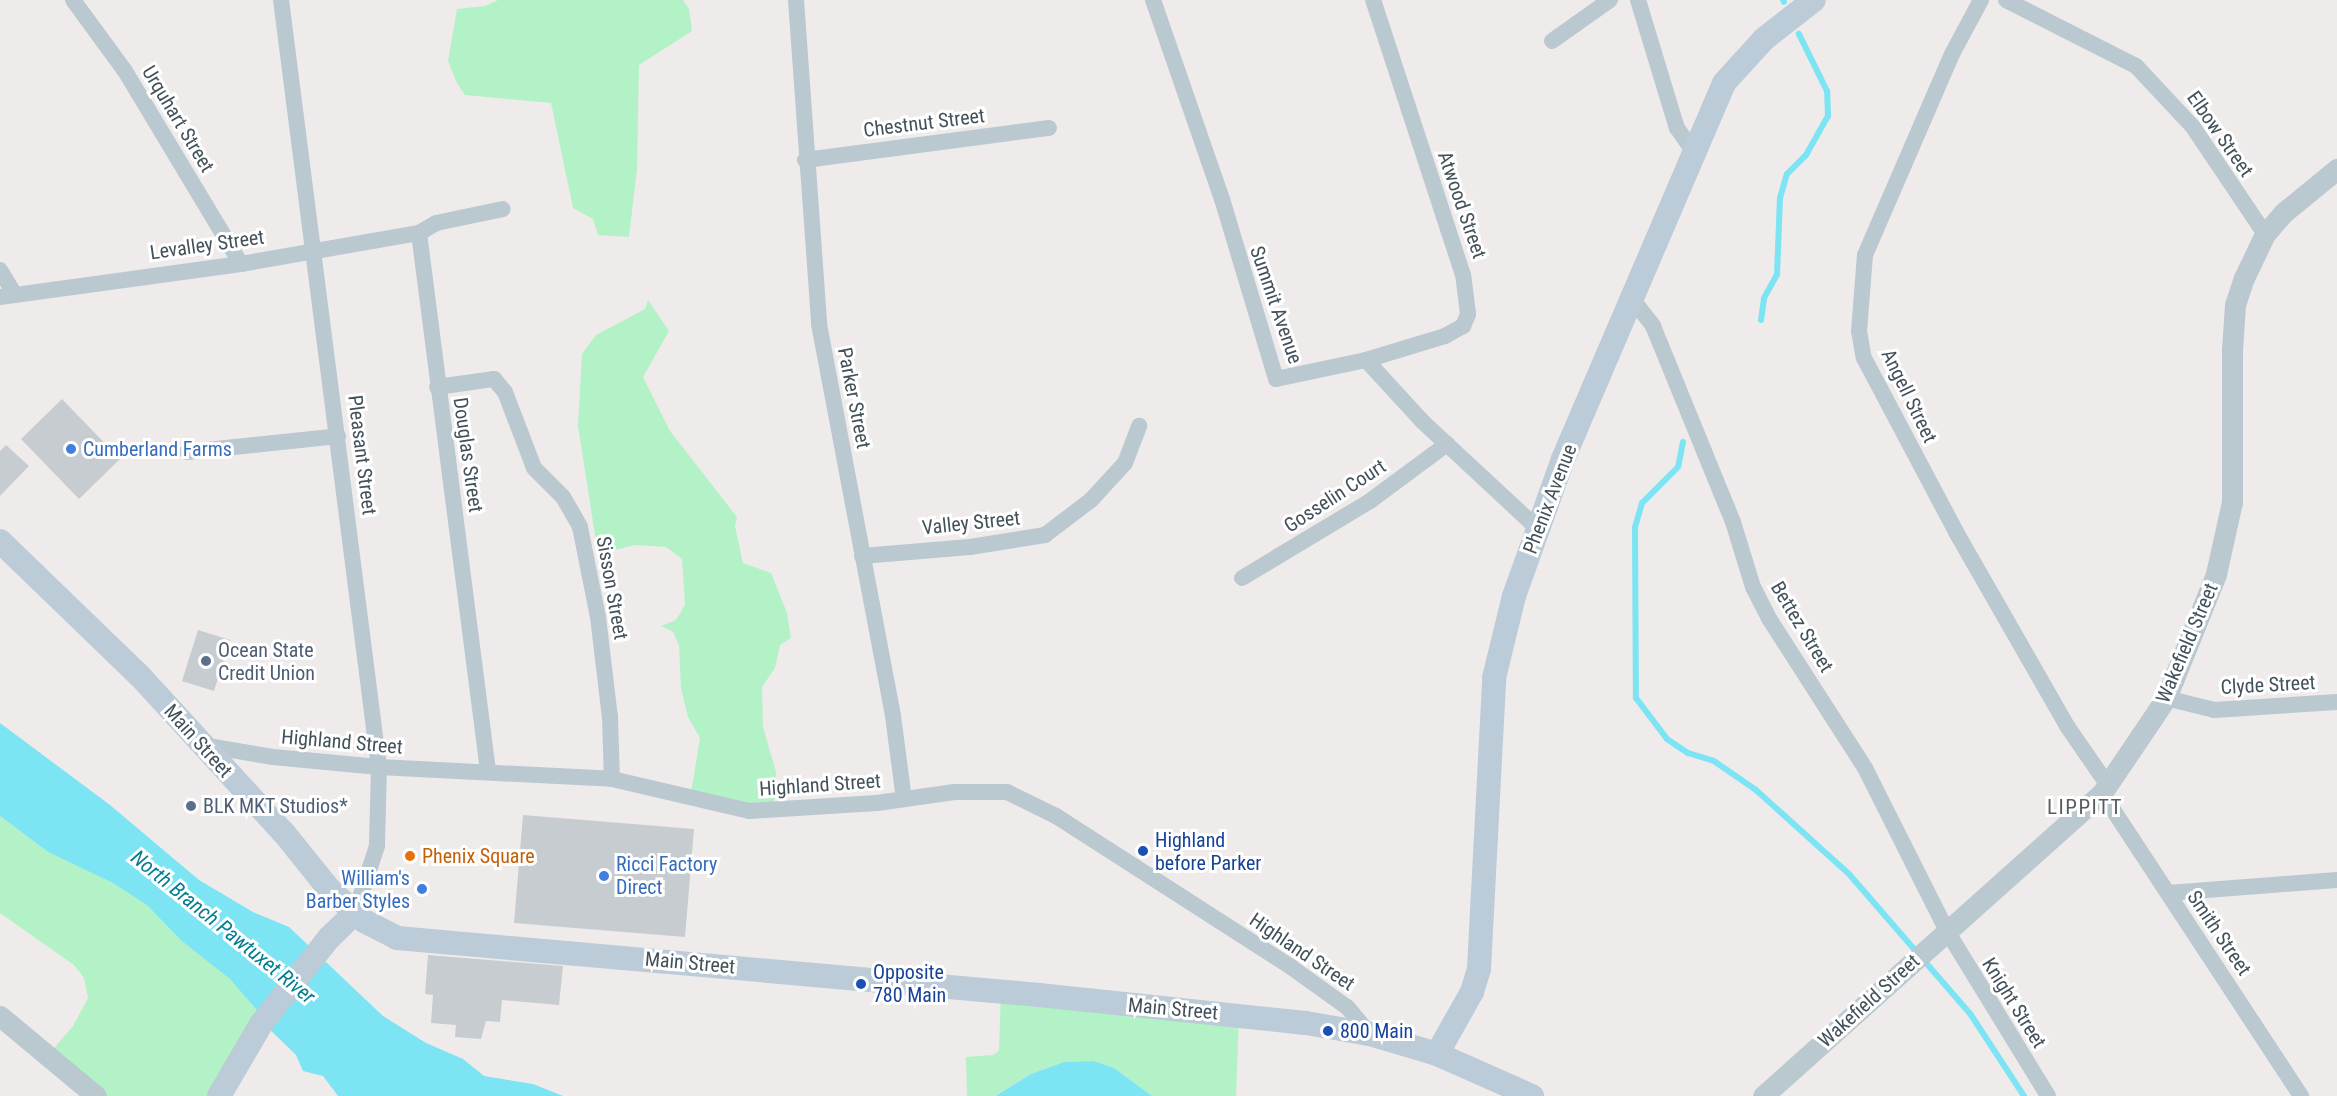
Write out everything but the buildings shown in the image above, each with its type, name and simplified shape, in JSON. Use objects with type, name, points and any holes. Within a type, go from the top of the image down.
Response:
[{"type":"main road","name":"Phenix Avenue","points":[[1437,1054],[1472,992],[1479,969],[1494,678],[1514,596],[1563,459],[1633,300],[1693,150],[1724,83],[1764,39],[1814,0]]},
{"type":"main road","name":"Main Street","points":[[0,541],[139,675],[355,913],[397,938],[1251,1016],[1370,1034],[1437,1054],[1532,1096]]},
{"type":"main road","points":[[219,1096],[261,1024],[329,938],[355,913]]},
{"type":"street","name":"Urquhart Street","points":[[73,0],[125,71],[241,264]]},
{"type":"street","name":"Pleasant Street","points":[[281,0],[379,767],[377,846],[355,913]]},
{"type":"street","name":"Parker Street","points":[[796,0],[805,160],[819,324],[894,716],[904,799]]},
{"type":"street","name":"Summit Avenue","points":[[1153,0],[1211,166],[1276,379],[1366,360]]},
{"type":"street","name":"Atwood Street","points":[[1366,360],[1445,336],[1463,326],[1468,314],[1463,275],[1373,0]]},
{"type":"street","points":[[1552,41],[1610,0]]},
{"type":"street","points":[[1638,0],[1677,128],[1693,150]]},
{"type":"street","name":"Angell Street","points":[[1981,0],[1948,63],[1865,255],[1859,331],[1869,368],[1956,532],[2104,788]]},
{"type":"street","name":"Elbow Street","points":[[2006,0],[2054,26],[2091,39],[2136,66],[2193,127],[2265,234]]},
{"type":"street","name":"Chestnut Street","points":[[805,160],[1049,128]]},
{"type":"street","name":"Wakefield Street","points":[[1762,1096],[2104,788],[2166,698],[2193,639],[2227,528],[2235,477],[2235,305],[2265,234],[2283,213],[2337,169]]},
{"type":"street","points":[[419,233],[436,223],[503,209]]},
{"type":"street","name":"Levalley Street","points":[[8,296],[241,264],[419,233]]},
{"type":"street","name":"Douglas Street","points":[[419,233],[488,771]]},
{"type":"street","points":[[0,270],[8,296]]},
{"type":"street","name":"Bettez Street","points":[[1633,300],[1653,326],[1733,522],[1753,587],[1770,620],[1865,768],[1947,931]]},
{"type":"street","points":[[1366,360],[1447,444],[1538,529]]},
{"type":"street","name":"Sisson Street","points":[[437,387],[494,379],[505,392],[534,468],[563,497],[580,527],[598,617],[610,717],[612,779]]},
{"type":"street","name":"Valley Street","points":[[862,556],[970,547],[1045,535],[1091,500],[1125,463],[1139,426]]},
{"type":"street","points":[[187,452],[338,436]]},
{"type":"street","name":"Gosselin Court","points":[[1242,578],[1370,501],[1447,444]]},
{"type":"street","name":"Clyde Street","points":[[2166,698],[2214,710],[2337,702]]},
{"type":"street","name":"Highland Street","points":[[202,745],[273,757],[379,767],[612,779],[749,811],[904,799],[992,789],[1023,797],[1291,967],[1348,1008],[1370,1034]]},
{"type":"street","name":"Smith Street","points":[[2104,788],[2168,893],[2301,1096]]},
{"type":"street","points":[[2168,893],[2337,880]]},
{"type":"street","name":"Knight Street","points":[[1947,931],[2048,1096]]},
{"type":"street","points":[[0,1017],[96,1096]]},
{"type":"green space","points":[[498,0],[683,0],[689,9],[692,31],[639,65],[637,169],[629,237],[598,235],[593,219],[573,208],[551,103],[465,95],[457,83],[448,61],[457,9],[485,6]]},
{"type":"green space","points":[[648,300],[669,331],[643,377],[670,431],[737,517],[735,526],[743,563],[771,573],[787,613],[791,638],[780,645],[775,668],[762,687],[763,727],[776,772],[774,808],[691,793],[700,738],[688,717],[681,689],[679,645],[673,632],[661,626],[676,620],[685,605],[682,559],[666,547],[635,545],[598,554],[578,426],[582,354],[596,335],[645,309]]},
{"type":"green space","points":[[0,816],[48,852],[114,883],[194,935],[262,1016],[219,1096],[100,1096],[49,1054],[73,1026],[88,998],[84,978],[74,965],[0,913]]},
{"type":"green space","points":[[1001,991],[1239,1015],[1236,1096],[1152,1096],[1114,1068],[1094,1061],[1064,1062],[1031,1074],[994,1096],[967,1096],[966,1057],[993,1055],[999,1051]]},
{"type":"water","name":"North Branch Pawtuxet River","points":[[0,723],[110,805],[199,880],[253,912],[289,927],[383,1016],[426,1043],[463,1059],[484,1076],[533,1084],[563,1096],[338,1096],[323,1076],[303,1071],[296,1055],[263,1023],[262,1016],[230,979],[182,941],[147,905],[113,883],[48,852],[0,816]]},
{"type":"water","points":[[1094,1061],[1114,1068],[1152,1096],[995,1096],[1031,1074],[1064,1062]]},
{"type":"waterway","points":[[1761,320],[1764,298],[1777,275],[1780,198],[1787,174],[1806,155],[1828,116],[1827,91],[1799,34]]},
{"type":"waterway","points":[[1683,442],[1678,467],[1642,503],[1635,527],[1636,698],[1667,739],[1688,753],[1714,761],[1756,790],[1849,874],[1971,1015],[2024,1096]]},
{"type":"place","name":"Cumberland Farms","points":[[71,449]]},
{"type":"place","name":"Ocean State Credit Union","points":[[206,661]]},
{"type":"place","name":"BLK MKT Studios*","points":[[191,806]]},
{"type":"place","name":"Highland before Parker","points":[[1143,851]]},
{"type":"place","name":"Phenix Square","points":[[410,856]]},
{"type":"place","name":"Ricci Factory Direct","points":[[604,876]]},
{"type":"place","name":"William's Barber Styles","points":[[422,889]]},
{"type":"place","name":"Opposite 780 Main","points":[[861,984]]},
{"type":"place","name":"800 Main","points":[[1328,1031]]},
{"type":"district","name":"LIPPITT","points":[[2085,807]]}]
